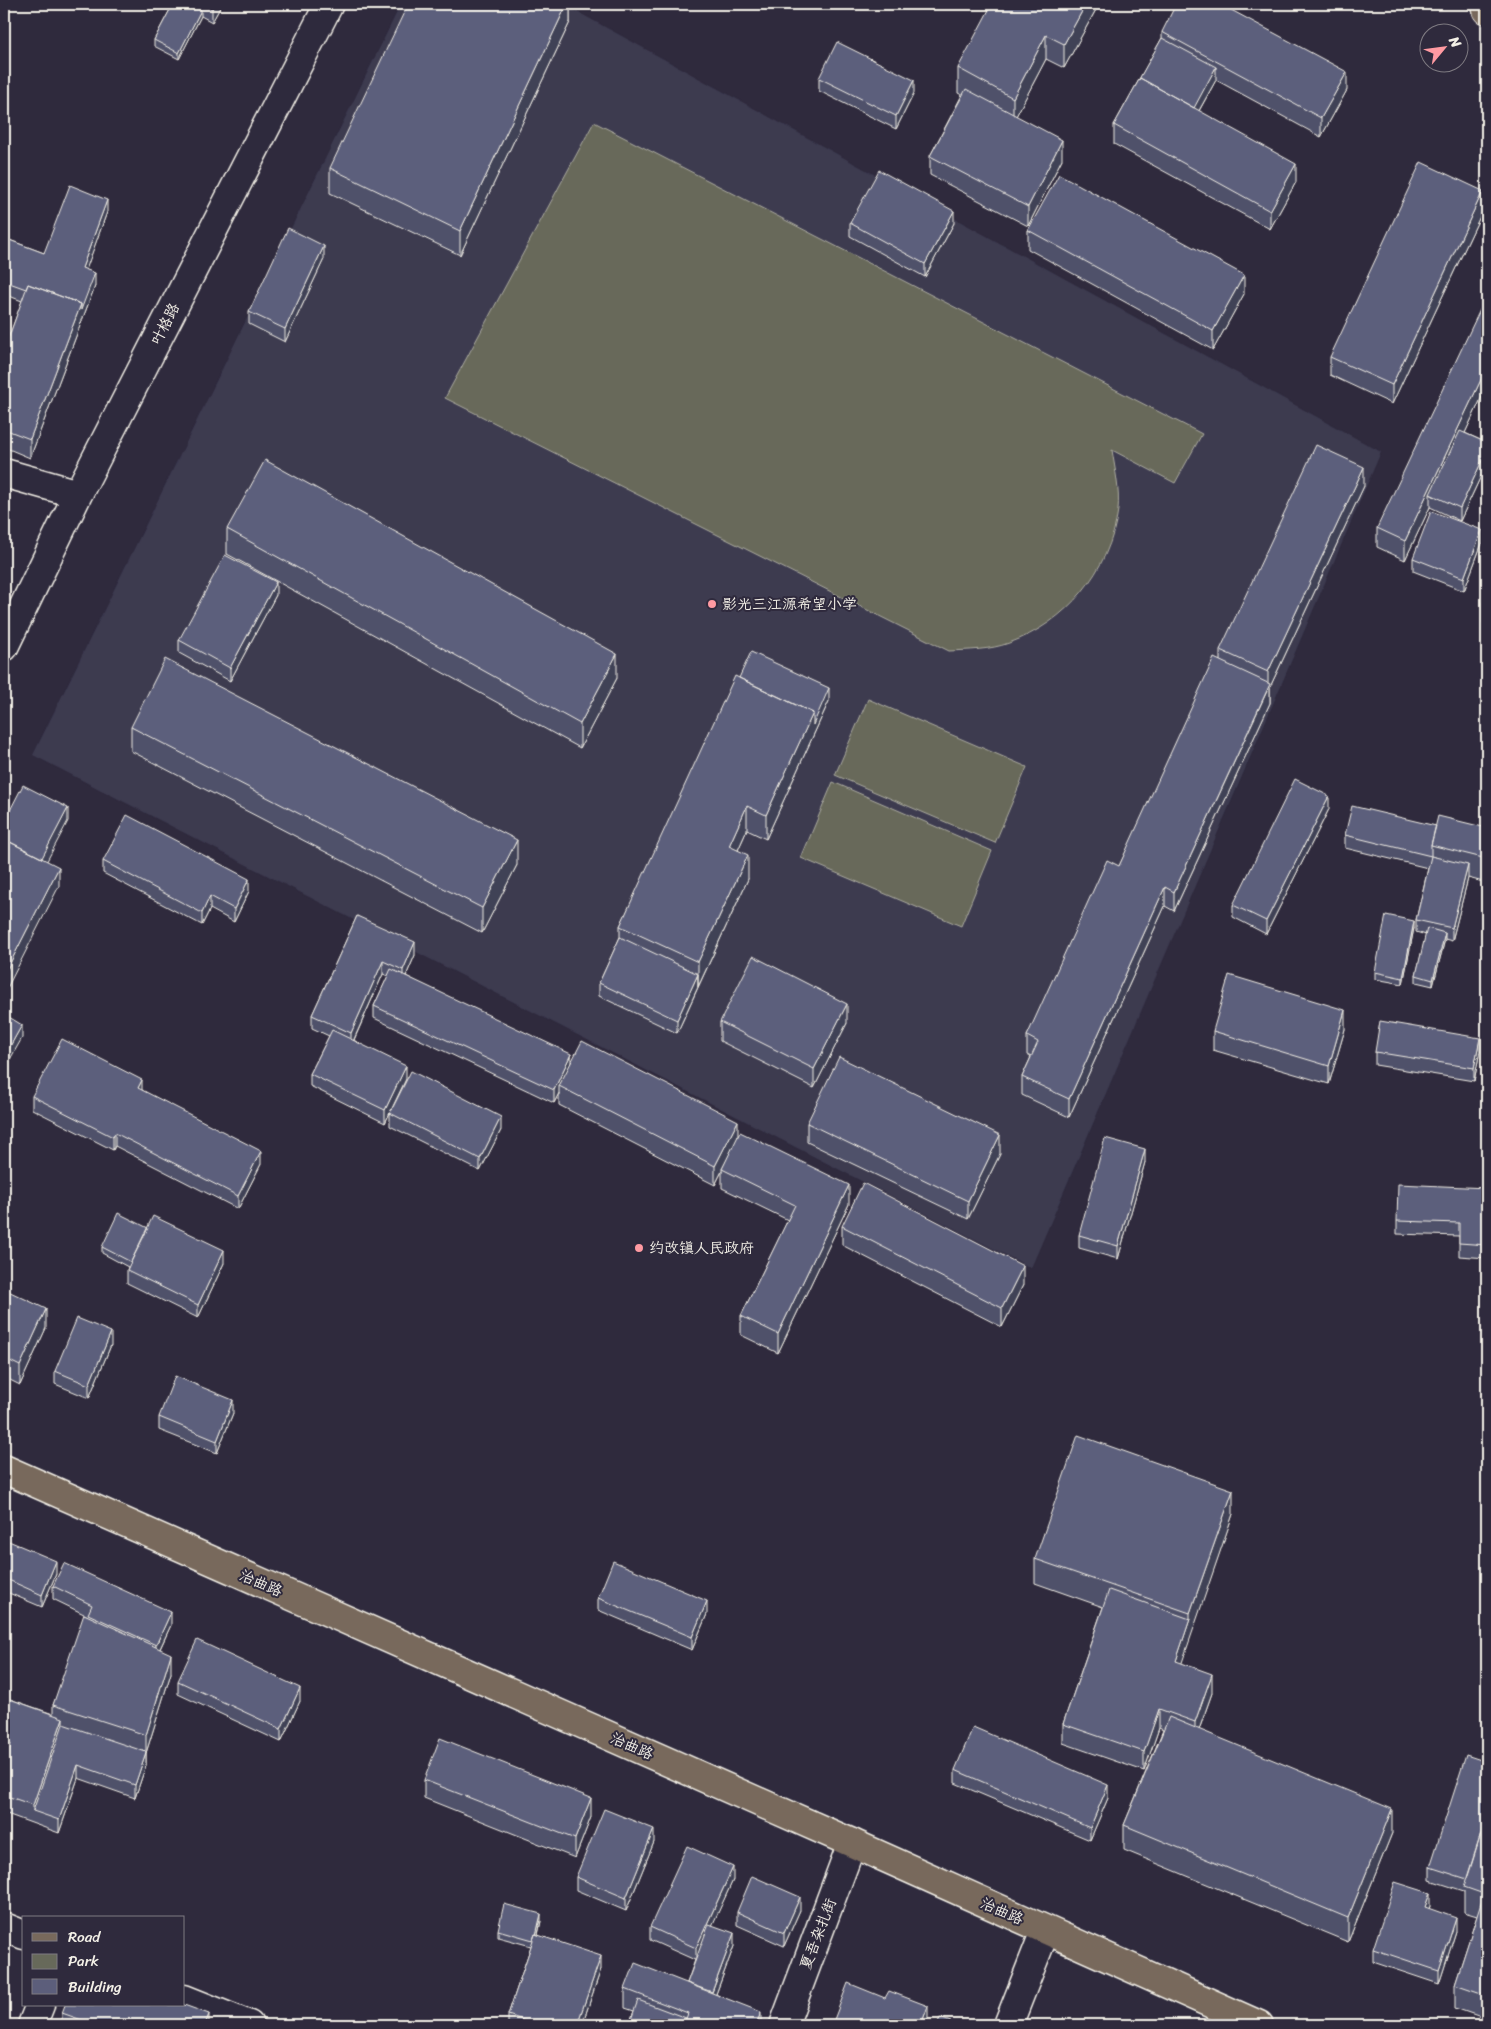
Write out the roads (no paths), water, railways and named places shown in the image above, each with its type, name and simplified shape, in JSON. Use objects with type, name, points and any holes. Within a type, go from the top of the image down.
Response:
[{"type":"main road","points":[[1486,4],[1487,10]]},
{"type":"main road","name":"治曲路","points":[[4,1469],[852,1843],[1250,2023]]},
{"type":"street","name":"叶格路","points":[[4,647],[78,494],[329,4]]},
{"type":"street","points":[[4,474],[78,494]]},
{"type":"street","name":"夏吾杂扎街","points":[[784,2025],[852,1843]]},
{"type":"street","points":[[4,1927],[22,1934]]},
{"type":"street","points":[[1008,2025],[1045,1931]]},
{"type":"street","points":[[185,1999],[242,2024]]},
{"type":"street","points":[[32,2025],[40,2006]]},
{"type":"place","name":"影光三江源希望小学","points":[[712,604]]},
{"type":"place","name":"约改镇人民政府","points":[[639,1248]]}]
